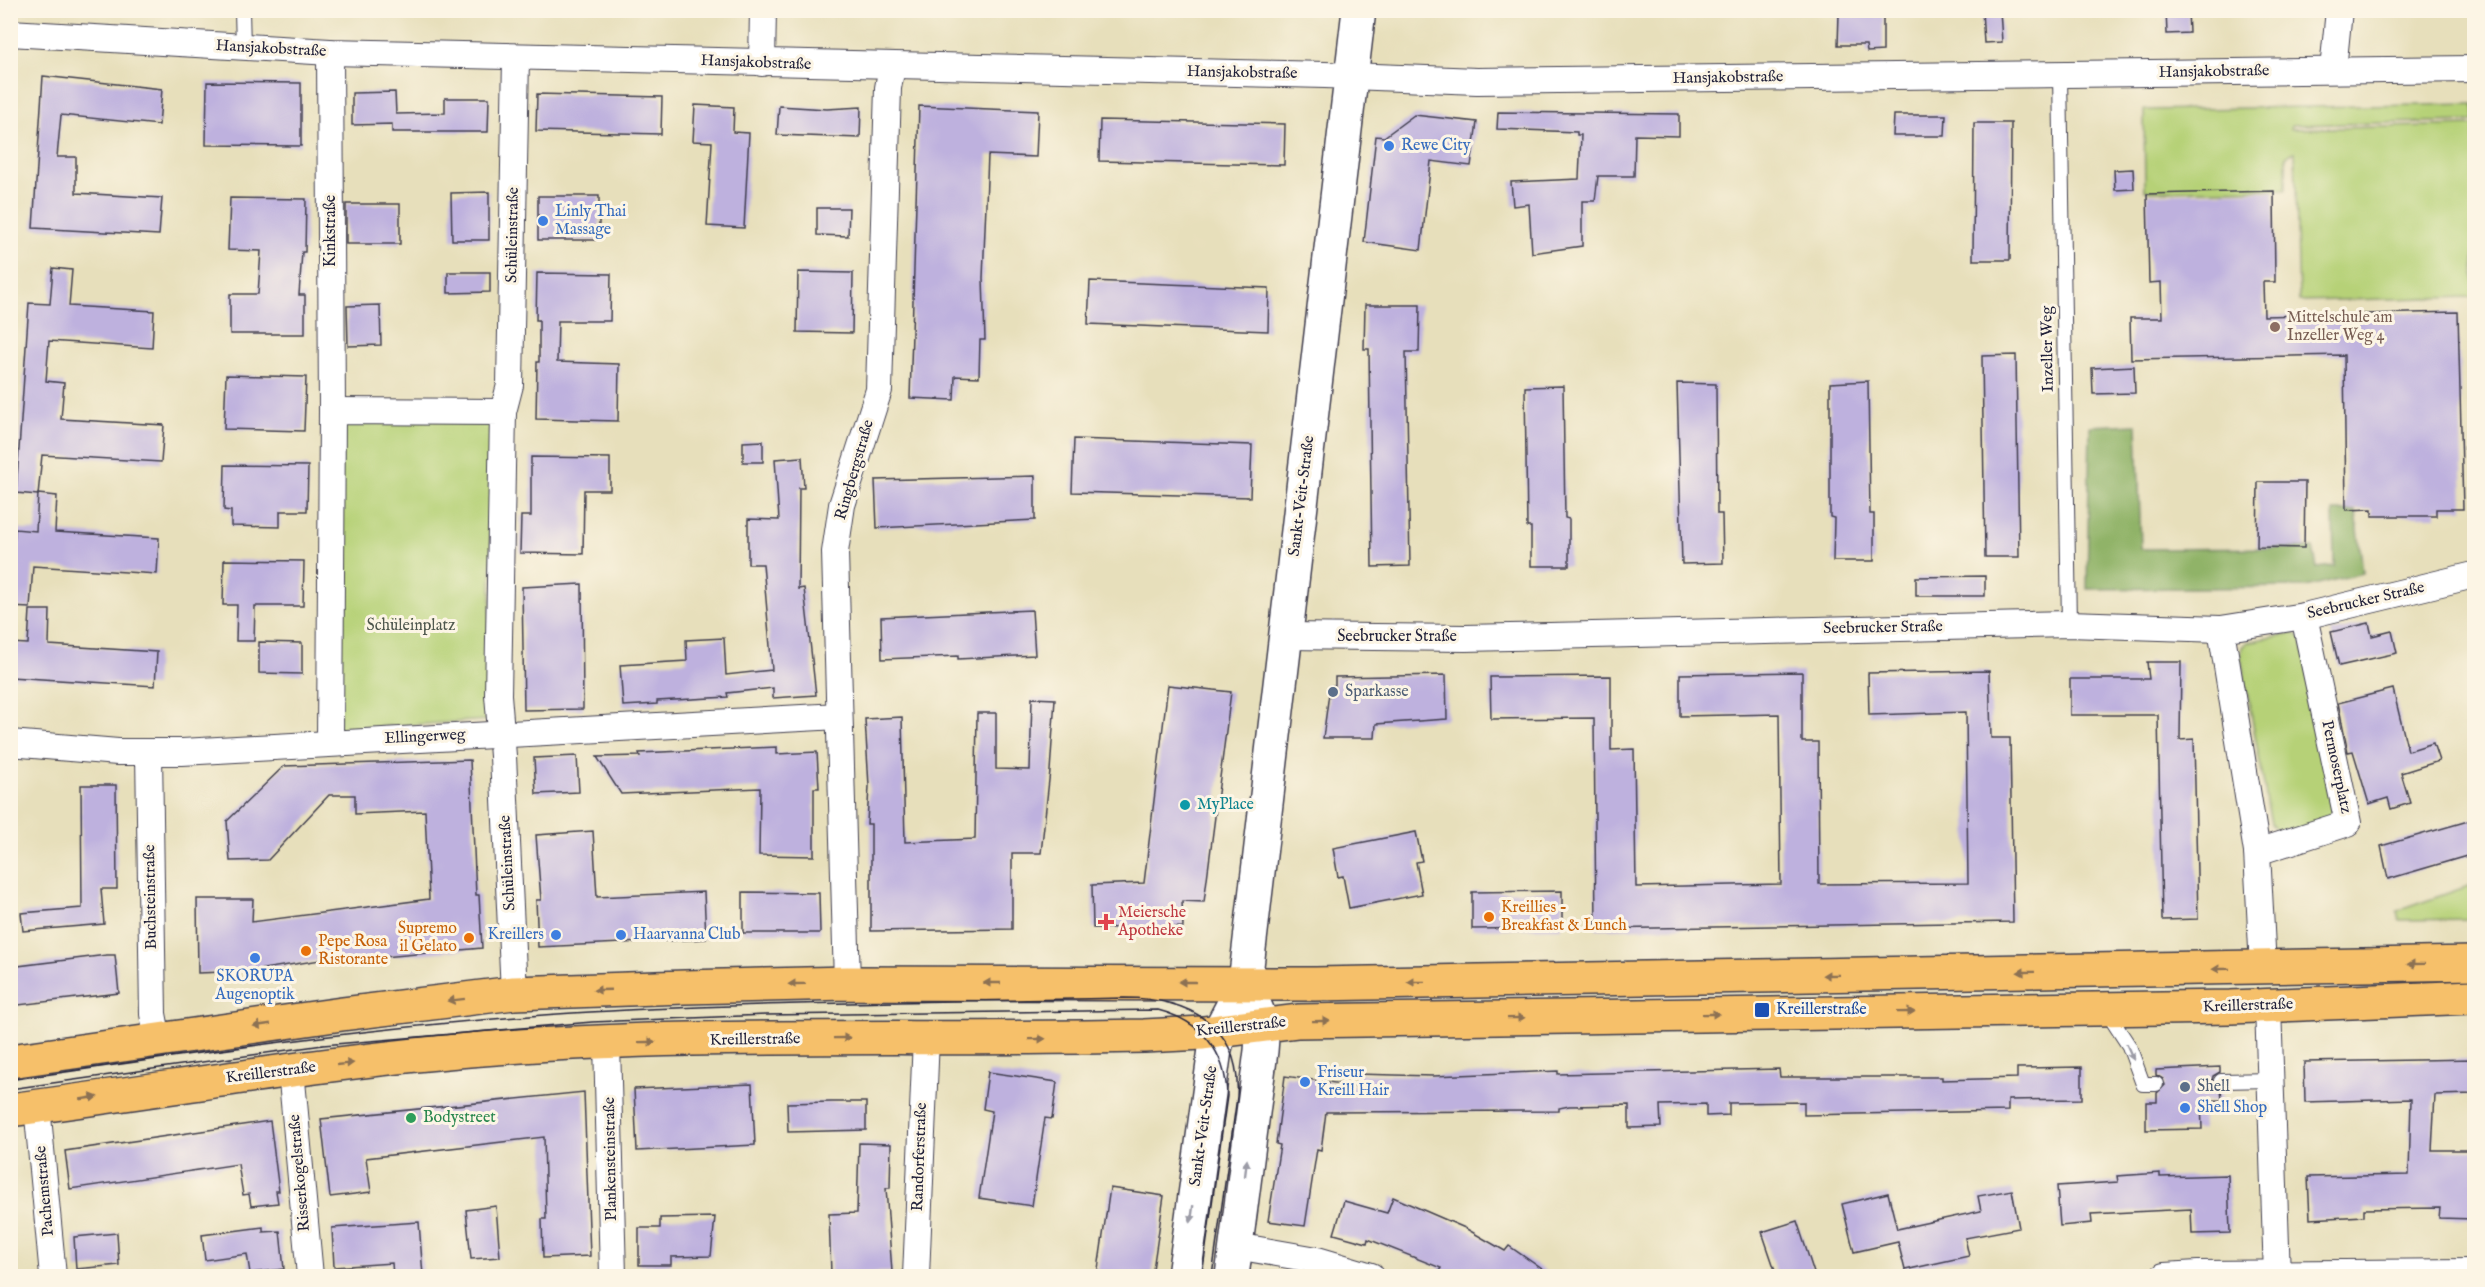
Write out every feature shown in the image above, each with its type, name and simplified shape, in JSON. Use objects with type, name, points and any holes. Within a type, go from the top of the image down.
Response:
[{"type":"main road","points":[[10,1061],[342,1014],[514,993],[847,983],[1245,982],[2475,963]]},
{"type":"main road","name":"Kreillerstraße","points":[[24,1108],[291,1070],[470,1050],[607,1042],[1049,1038],[1220,1030],[1310,1021],[2268,1006],[2475,997]]},
{"type":"street","points":[[762,63],[763,10]]},
{"type":"street","name":"Sankt-Veit-Straße","points":[[1184,1276],[1220,1030],[1245,982],[1359,10]]},
{"type":"street","points":[[2332,70],[2339,10]]},
{"type":"street","name":"Hansjakobstraße","points":[[11,34],[330,52],[1477,81],[2475,69]]},
{"type":"street","points":[[10,41],[11,34]]},
{"type":"street","name":"Kinkstraße","points":[[330,52],[332,411]]},
{"type":"street","name":"Schüleinstraße","points":[[503,412],[510,385],[516,57]]},
{"type":"street","name":"Ringbergstraße","points":[[847,983],[835,552],[842,506],[879,390],[888,88],[892,66]]},
{"type":"street","points":[[330,742],[332,411],[503,412],[498,694],[501,733]]},
{"type":"street","name":"Seebrucker Straße","points":[[1286,636],[1465,638],[2069,624],[2222,629],[2304,616],[2475,575]]},
{"type":"street","name":"Permoserplatz","points":[[2257,852],[2348,823],[2304,616]]},
{"type":"street","points":[[2222,629],[2257,852],[2263,968]]},
{"type":"street","name":"Ellingerweg","points":[[10,744],[148,753],[839,716]]},
{"type":"street","name":"Schüleinstraße","points":[[501,733],[514,993]]},
{"type":"street","name":"Buchsteinstraße","points":[[148,753],[153,1014],[158,1040]]},
{"type":"street","name":"Sankt-Veit-Straße","points":[[1234,1262],[1263,1025],[1245,982]]},
{"type":"street","points":[[2268,1006],[2278,1274]]},
{"type":"street","name":"Randorferstraße","points":[[915,1276],[926,1038]]},
{"type":"street","name":"Plankensteinstraße","points":[[607,1042],[614,1276]]},
{"type":"street","name":"Risserkogelstraße","points":[[291,1070],[310,1276]]},
{"type":"street","name":"Pachemstraße","points":[[24,1108],[53,1276]]},
{"type":"street","points":[[1234,1262],[1317,1260],[1371,1276]]},
{"type":"street","points":[[2164,1276],[2475,1272]]},
{"type":"lane","points":[[242,10],[243,47]]},
{"type":"lane","name":"Inzeller Weg","points":[[2060,74],[2069,624]]},
{"type":"lane","points":[[2111,1009],[2114,1023],[2129,1046],[2143,1084],[2156,1084]]},
{"type":"lane","points":[[2221,1081],[2272,1080]]},
{"type":"green space","points":[[2474,104],[2474,121],[2292,125],[2291,129],[2474,125],[2474,297],[2299,301],[2295,152],[2286,156],[2286,189],[2145,191],[2144,110]]},
{"type":"green space","name":"Schüleinplatz","points":[[338,410],[495,414],[488,720],[329,730]]},
{"type":"green space","points":[[2137,424],[2141,549],[2313,548],[2317,568],[2334,566],[2333,511],[2356,511],[2363,573],[2306,587],[2087,589],[2090,426]]},
{"type":"green space","points":[[2294,633],[2301,638],[2334,804],[2329,823],[2285,836],[2271,824],[2241,657],[2242,647],[2247,642]]},
{"type":"green space","points":[[2474,884],[2474,919],[2399,920],[2397,911]]},
{"type":"building","points":[[1982,10],[2000,10],[2002,42],[1984,43]]},
{"type":"building","points":[[2166,10],[2188,10],[2189,33],[2167,34]]},
{"type":"building","points":[[1839,14],[1883,14],[1883,51],[1867,52],[1866,45],[1838,45]]},
{"type":"building","points":[[43,76],[162,89],[159,125],[61,115],[57,157],[76,157],[76,193],[162,198],[159,235],[33,228]]},
{"type":"building","points":[[207,82],[301,83],[301,146],[206,145]]},
{"type":"building","points":[[395,92],[396,114],[445,113],[445,98],[489,98],[488,132],[392,132],[392,124],[352,125],[352,93]]},
{"type":"building","points":[[537,94],[662,97],[661,134],[536,131]]},
{"type":"building","points":[[695,105],[734,107],[733,132],[749,133],[744,228],[707,226],[712,142],[693,141]]},
{"type":"building","points":[[779,106],[827,109],[861,107],[860,138],[777,135]]},
{"type":"building","points":[[919,106],[1038,111],[1036,157],[988,155],[983,278],[985,340],[980,340],[979,377],[955,376],[954,400],[910,398]]},
{"type":"building","points":[[1498,112],[1679,114],[1679,136],[1635,135],[1634,176],[1598,176],[1595,201],[1582,201],[1582,246],[1532,253],[1529,204],[1513,206],[1511,182],[1579,179],[1581,135],[1577,135],[1577,132],[1497,129]]},
{"type":"building","points":[[1414,115],[1477,122],[1471,166],[1431,161],[1421,250],[1364,242],[1376,136],[1384,137]]},
{"type":"building","points":[[1894,115],[1946,115],[1945,136],[1893,136]]},
{"type":"building","points":[[1100,120],[1285,124],[1284,165],[1099,161]]},
{"type":"building","points":[[1974,123],[2011,123],[2010,260],[1973,260]]},
{"type":"building","points":[[2133,169],[2134,189],[2115,190],[2114,170]]},
{"type":"building","points":[[2274,191],[2275,282],[2263,282],[2264,316],[2458,312],[2463,509],[2436,509],[2436,516],[2372,516],[2372,509],[2346,510],[2344,355],[2131,359],[2130,318],[2162,318],[2161,282],[2149,283],[2147,194]]},
{"type":"building","points":[[489,192],[489,240],[452,240],[451,193]]},
{"type":"building","points":[[538,196],[599,196],[599,240],[538,240]]},
{"type":"building","points":[[230,198],[306,199],[305,252],[302,252],[299,295],[305,295],[305,334],[230,334],[230,294],[258,294],[261,251],[228,250]]},
{"type":"building","points":[[346,204],[400,204],[400,244],[346,244]]},
{"type":"building","points":[[817,208],[849,208],[848,236],[817,235]]},
{"type":"building","points":[[53,268],[72,270],[69,306],[154,311],[152,348],[49,341],[46,381],[64,383],[61,419],[164,425],[161,462],[42,455],[38,495],[16,493],[29,303],[50,304]]},
{"type":"building","points":[[448,272],[490,272],[490,292],[448,293]]},
{"type":"building","points":[[798,272],[853,273],[852,333],[797,332]]},
{"type":"building","points":[[537,273],[611,274],[610,321],[558,321],[557,362],[619,364],[618,421],[536,419],[537,362],[539,362],[539,320],[536,320]]},
{"type":"building","points":[[1090,281],[1269,288],[1268,331],[1088,324]]},
{"type":"building","points":[[380,305],[381,345],[348,346],[347,306]]},
{"type":"building","points":[[1365,305],[1420,305],[1419,352],[1406,352],[1410,566],[1372,567],[1369,349],[1364,349]]},
{"type":"building","points":[[2016,355],[2019,557],[1985,557],[1982,356]]},
{"type":"building","points":[[2134,366],[2135,393],[2093,394],[2092,368]]},
{"type":"building","points":[[226,375],[306,377],[304,431],[224,429]]},
{"type":"building","points":[[1868,381],[1870,514],[1874,514],[1874,561],[1833,561],[1834,518],[1830,517],[1830,383]]},
{"type":"building","points":[[1677,383],[1716,384],[1717,514],[1722,514],[1723,563],[1682,564]]},
{"type":"building","points":[[1563,386],[1565,518],[1569,519],[1569,566],[1531,566],[1531,527],[1527,527],[1525,387]]},
{"type":"building","points":[[1074,439],[1252,445],[1250,497],[1072,492]]},
{"type":"building","points":[[763,441],[763,462],[743,462],[743,442]]},
{"type":"building","points":[[531,457],[610,458],[610,490],[584,490],[583,554],[520,553],[521,516],[531,516]]},
{"type":"building","points":[[802,457],[804,488],[799,488],[798,589],[804,588],[816,695],[773,698],[773,688],[727,693],[728,697],[657,701],[657,704],[623,706],[620,665],[687,661],[686,640],[724,638],[726,675],[772,670],[763,564],[748,564],[748,519],[779,520],[775,459]]},
{"type":"building","points":[[225,465],[308,466],[307,511],[280,511],[280,527],[231,526],[231,511],[224,510]]},
{"type":"building","points":[[1035,476],[1035,520],[877,528],[875,480]]},
{"type":"building","points":[[2258,482],[2305,482],[2304,548],[2257,547]]},
{"type":"building","points":[[38,494],[57,496],[55,532],[159,538],[157,574],[33,566],[30,608],[10,607],[15,529],[36,531]]},
{"type":"building","points":[[224,560],[304,561],[303,606],[255,606],[254,641],[236,641],[237,605],[223,605]]},
{"type":"building","points":[[1985,576],[1985,596],[1916,596],[1916,577]]},
{"type":"building","points":[[582,584],[583,709],[524,710],[522,587]]},
{"type":"building","points":[[30,610],[50,610],[49,645],[157,652],[155,686],[10,677],[10,643],[28,644]]},
{"type":"building","points":[[1032,610],[1035,655],[958,659],[958,656],[882,659],[881,617]]},
{"type":"building","points":[[2369,623],[2372,636],[2392,631],[2397,653],[2339,666],[2331,632]]},
{"type":"building","points":[[259,642],[302,643],[302,674],[259,673]]},
{"type":"building","points":[[2147,662],[2181,662],[2180,740],[2194,739],[2198,919],[2162,920],[2158,715],[2070,715],[2070,679],[2149,679]]},
{"type":"building","points":[[1989,671],[1991,738],[2010,738],[2013,922],[1596,929],[1594,718],[1491,719],[1490,677],[1611,676],[1611,750],[1634,749],[1636,887],[1781,884],[1779,714],[1680,716],[1680,674],[1802,672],[1802,742],[1818,742],[1819,884],[1968,883],[1966,712],[1869,715],[1868,673]]},
{"type":"building","points":[[1446,675],[1447,719],[1376,724],[1375,738],[1323,738],[1330,686],[1335,685],[1335,677]]},
{"type":"building","name":"MyPlace","points":[[1168,685],[1231,692],[1204,902],[1182,901],[1183,927],[1093,928],[1092,885],[1144,883]]},
{"type":"building","points":[[2393,689],[2408,751],[2433,743],[2439,761],[2401,773],[2410,803],[2391,809],[2388,798],[2369,804],[2353,751],[2348,752],[2338,703]]},
{"type":"building","points":[[1032,698],[1055,699],[1050,771],[1041,853],[1012,853],[1012,929],[871,931],[871,824],[867,824],[869,786],[865,719],[902,717],[905,842],[975,839],[977,713],[996,713],[996,769],[1030,770]]},
{"type":"building","points":[[777,747],[777,754],[817,752],[819,788],[814,788],[814,856],[759,855],[760,788],[621,794],[597,757],[640,756],[639,753]]},
{"type":"building","points":[[577,756],[579,792],[536,794],[534,758]]},
{"type":"building","points":[[470,760],[476,895],[479,895],[482,948],[340,961],[339,957],[251,971],[198,973],[197,899],[253,899],[252,922],[429,899],[425,811],[355,814],[355,795],[329,795],[268,860],[230,861],[227,821],[284,766]]},
{"type":"building","points":[[81,785],[116,785],[117,889],[101,889],[104,924],[23,931],[21,913],[82,908]]},
{"type":"building","points":[[2475,819],[2475,852],[2388,879],[2381,846]]},
{"type":"building","points":[[593,831],[597,897],[704,892],[706,939],[538,947],[536,900],[541,900],[536,835]]},
{"type":"building","points":[[1416,832],[1422,861],[1416,862],[1422,894],[1349,908],[1343,876],[1338,877],[1333,848]]},
{"type":"building","points":[[1562,891],[1562,928],[1472,929],[1472,892]]},
{"type":"building","points":[[743,892],[819,893],[820,933],[743,933]]},
{"type":"building","points":[[115,955],[119,993],[10,1006],[10,967]]},
{"type":"building","points":[[2475,1059],[2475,1094],[2435,1095],[2432,1150],[2475,1150],[2475,1219],[2439,1218],[2440,1208],[2364,1209],[2364,1216],[2310,1219],[2308,1177],[2409,1175],[2411,1099],[2305,1102],[2304,1062]]},
{"type":"building","points":[[2082,1067],[2082,1099],[2008,1100],[2008,1111],[1804,1115],[1804,1102],[1729,1103],[1729,1115],[1706,1116],[1706,1104],[1660,1105],[1661,1127],[1629,1128],[1629,1105],[1569,1106],[1559,1108],[1559,1111],[1326,1112],[1321,1150],[1317,1149],[1305,1226],[1268,1221],[1280,1145],[1276,1144],[1285,1076],[1356,1086],[1356,1074],[1433,1076],[1558,1071],[1558,1074],[1779,1069],[1780,1077],[1942,1077],[1942,1080],[2017,1078],[2017,1068]]},
{"type":"building","points":[[2220,1067],[2220,1072],[2213,1076],[2212,1082],[2216,1089],[2221,1090],[2222,1100],[2201,1101],[2202,1129],[2146,1130],[2146,1102],[2157,1102],[2157,1093],[2165,1085],[2163,1079],[2156,1075],[2156,1070]]},
{"type":"building","points":[[988,1072],[1057,1082],[1052,1119],[1045,1118],[1032,1206],[979,1198],[992,1111],[983,1109]]},
{"type":"building","points":[[752,1084],[755,1145],[637,1151],[634,1089]]},
{"type":"building","points":[[584,1092],[590,1256],[543,1258],[542,1219],[546,1219],[544,1137],[366,1158],[371,1192],[330,1197],[321,1119]]},
{"type":"building","points":[[866,1102],[866,1130],[788,1132],[787,1103]]},
{"type":"building","points":[[270,1121],[279,1191],[276,1191],[278,1203],[251,1206],[249,1194],[243,1195],[238,1164],[70,1189],[65,1151]]},
{"type":"building","points":[[859,1143],[891,1144],[890,1188],[886,1188],[892,1272],[831,1274],[829,1214],[857,1213]]},
{"type":"building","points":[[2160,1173],[2160,1177],[2228,1175],[2230,1233],[2192,1234],[2191,1209],[2091,1214],[2092,1223],[2060,1226],[2057,1186],[2118,1182],[2117,1176]]},
{"type":"building","points":[[1110,1188],[1164,1196],[1152,1276],[1097,1276]]},
{"type":"building","points":[[2012,1190],[2019,1228],[1965,1238],[1969,1256],[1905,1270],[1898,1242],[1854,1252],[1842,1204],[1888,1193],[1897,1229],[1981,1211],[1978,1196]]},
{"type":"building","points":[[1393,1197],[1465,1228],[1505,1251],[1509,1246],[1552,1276],[1436,1276],[1441,1268],[1368,1239],[1367,1243],[1334,1234],[1344,1201],[1387,1213]]},
{"type":"building","points":[[496,1206],[500,1257],[471,1259],[466,1210]]},
{"type":"building","points":[[715,1217],[711,1256],[671,1257],[671,1265],[639,1265],[639,1228],[660,1228],[660,1218]]},
{"type":"building","points":[[1797,1221],[1815,1276],[1777,1276],[1762,1232]]},
{"type":"building","points":[[419,1222],[423,1276],[393,1276],[392,1263],[334,1267],[332,1228]]},
{"type":"building","points":[[263,1227],[263,1232],[280,1231],[284,1269],[250,1273],[247,1254],[205,1260],[202,1235]]},
{"type":"building","points":[[117,1233],[119,1265],[76,1269],[74,1237]]},
{"type":"tram line","points":[[10,1080],[372,1031],[517,1017],[790,1004],[1147,999],[1189,1010],[1206,1020],[1220,1034],[1230,1051],[1236,1072],[1237,1097],[1212,1276]]},
{"type":"tram line","points":[[10,1089],[323,1045],[592,1022],[766,1015],[1158,1010],[1187,1022],[1208,1040],[1222,1065],[1226,1080],[1227,1096],[1202,1276]]},
{"type":"place","name":"Rewe City","points":[[1389,146]]},
{"type":"place","name":"Linly Thai Massage","points":[[543,221]]},
{"type":"place","name":"Mittelschule am Inzeller Weg 4","points":[[2275,327]]},
{"type":"place","name":"Sparkasse","points":[[1333,692]]},
{"type":"place","name":"MyPlace","points":[[1185,805]]},
{"type":"place","name":"Kreillies - Breakfast & Lunch","points":[[1489,917]]},
{"type":"place","name":"Meiersche Apotheke","points":[[1106,922]]},
{"type":"place","name":"Kreillers","points":[[556,935]]},
{"type":"place","name":"Haarvanna Club","points":[[621,935]]},
{"type":"place","name":"Supremo il Gelato","points":[[469,938]]},
{"type":"place","name":"Pepe Rosa Ristorante","points":[[306,951]]},
{"type":"place","name":"SKORUPA Augenoptik","points":[[255,958]]},
{"type":"place","name":"Kreillerstraße","points":[[1762,1010]]},
{"type":"place","name":"Friseur Kreill Hair","points":[[1305,1082]]},
{"type":"place","name":"Shell","points":[[2185,1087]]},
{"type":"place","name":"Shell Shop","points":[[2185,1108]]},
{"type":"place","name":"Bodystreet","points":[[411,1118]]}]
